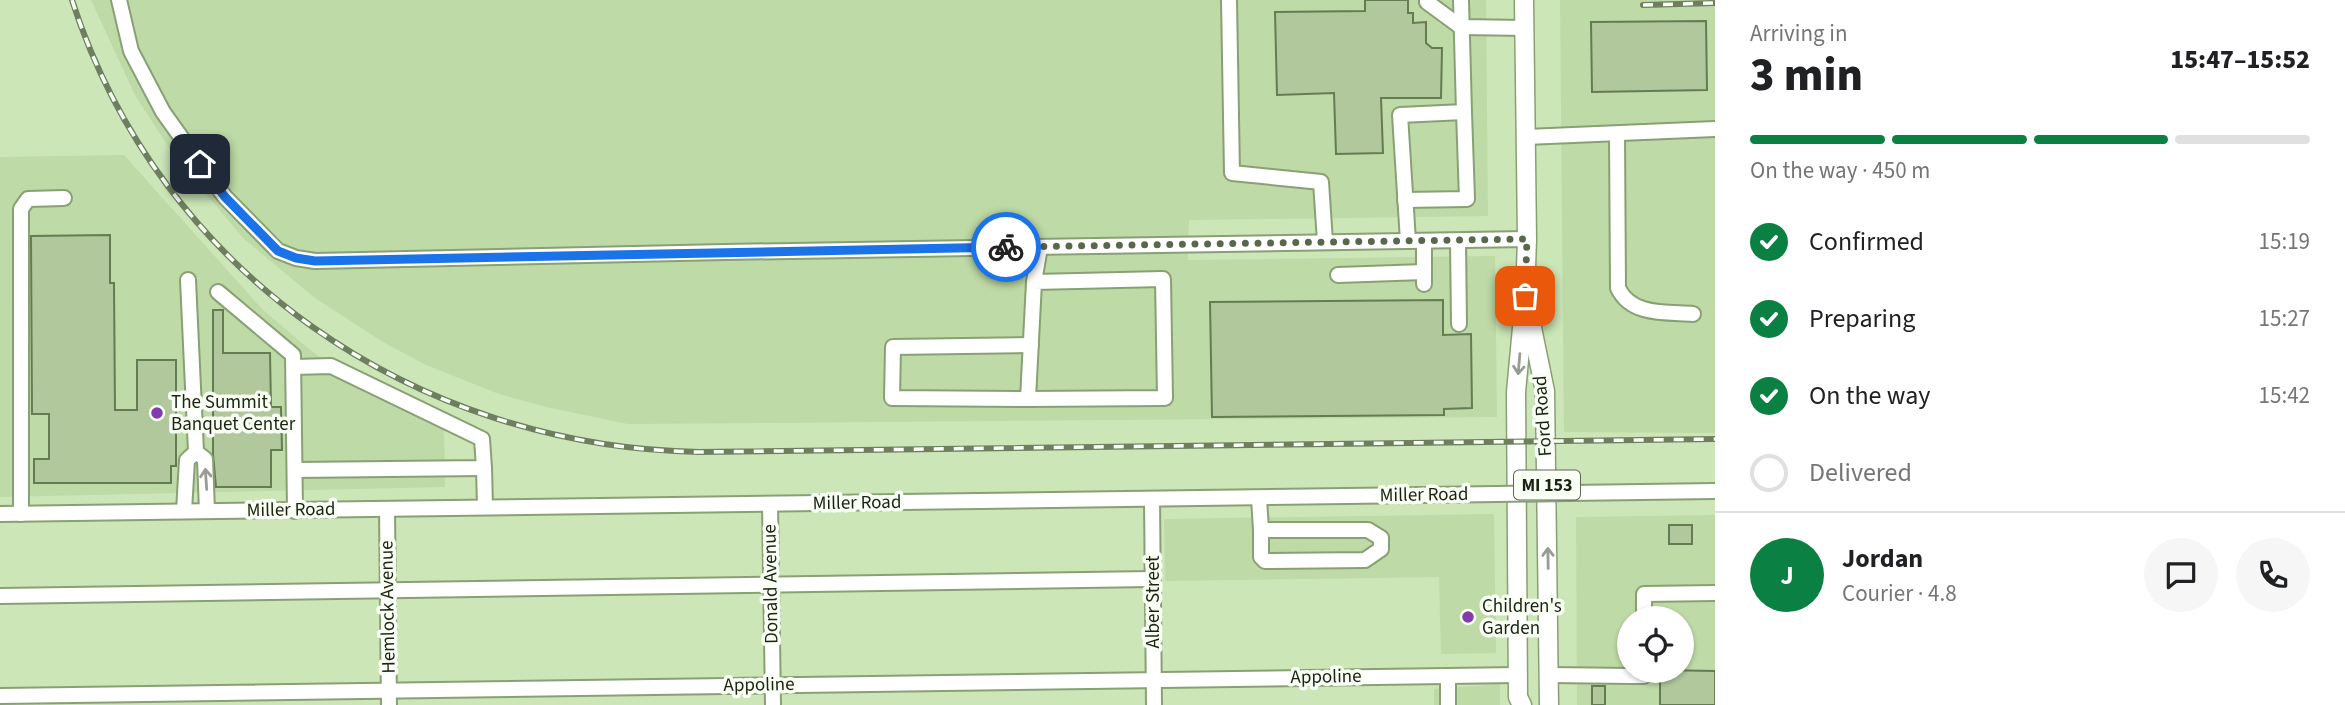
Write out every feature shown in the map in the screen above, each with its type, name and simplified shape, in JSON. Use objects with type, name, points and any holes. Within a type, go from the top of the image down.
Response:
[{"type":"main road","name":"Ford Road","points":[[1522,705],[1518,697],[1516,392],[1527,239],[1524,0]]},
{"type":"main road","name":"Ford Road","points":[[1525,296],[1545,391],[1549,705]]},
{"type":"street","points":[[119,0],[131,51],[163,112],[225,197],[278,251],[296,258],[329,261],[1527,239]]},
{"type":"street","points":[[1229,0],[1232,173],[1321,182],[1325,242]]},
{"type":"street","points":[[1427,0],[1461,27],[1525,28]]},
{"type":"street","points":[[1405,200],[1467,199],[1461,0]]},
{"type":"street","points":[[1408,241],[1400,115],[1464,112]]},
{"type":"street","points":[[1526,137],[1715,130]]},
{"type":"street","points":[[1617,135],[1618,288],[1628,303],[1642,310],[1693,314]]},
{"type":"street","points":[[21,514],[21,209],[28,199],[64,198]]},
{"type":"street","points":[[1338,275],[1424,278],[1424,241]]},
{"type":"street","points":[[1458,241],[1459,324]]},
{"type":"street","points":[[1028,399],[1034,282],[1040,247]]},
{"type":"street","points":[[1031,345],[893,347],[892,398],[1165,398],[1163,279],[1034,282]]},
{"type":"street","points":[[184,511],[187,460],[195,452],[188,280]]},
{"type":"street","points":[[219,292],[293,355],[295,510]]},
{"type":"street","points":[[293,367],[331,366],[482,439],[485,507]]},
{"type":"street","points":[[195,452],[205,459],[207,511]]},
{"type":"street","points":[[295,470],[484,468]]},
{"type":"street","name":"Miller Road","points":[[0,514],[1715,491]]},
{"type":"street","points":[[1259,498],[1261,557],[1265,561],[1365,560],[1381,550],[1381,538],[1368,530],[1261,530]]},
{"type":"street","name":"Alber Street","points":[[1152,499],[1154,705]]},
{"type":"street","name":"Donald Avenue","points":[[770,504],[772,705]]},
{"type":"street","name":"Hemlock Avenue","points":[[387,509],[389,698]]},
{"type":"street","points":[[0,596],[1153,579]]},
{"type":"street","points":[[1644,606],[1644,594],[1715,593]]},
{"type":"street","name":"Appoline","points":[[0,696],[389,698],[772,685],[1518,675]]},
{"type":"street","points":[[1550,675],[1617,676]]},
{"type":"street","points":[[1448,676],[1448,705]]},
{"type":"shaded area","points":[[91,0],[1486,0],[1488,216],[1189,220],[1188,260],[1495,256],[1497,417],[628,424],[499,394],[426,365],[383,342],[315,298],[244,239],[175,157],[135,95]]},
{"type":"shaded area","points":[[1560,0],[1715,0],[1715,433],[1564,432]]},
{"type":"shaded area","points":[[124,155],[262,309],[303,344],[341,374],[444,428],[445,487],[0,497],[0,157]]},
{"type":"shaded area","name":"Children's Garden","points":[[1494,514],[1496,653],[1441,654],[1439,577],[1165,581],[1164,519]]},
{"type":"shaded area","points":[[1715,515],[1715,705],[1577,705],[1576,517]]},
{"type":"shaded area","points":[[1500,684],[1500,705],[1434,705],[1434,689]]},
{"type":"building","points":[[1365,0],[1408,0],[1408,13],[1413,13],[1413,23],[1426,22],[1426,43],[1432,48],[1442,48],[1441,98],[1381,98],[1383,153],[1336,154],[1334,93],[1277,95],[1275,12],[1365,11]]},
{"type":"building","points":[[1706,21],[1707,90],[1592,92],[1591,22]]},
{"type":"building","points":[[110,235],[110,283],[114,283],[115,410],[137,410],[137,360],[176,360],[176,466],[171,466],[171,483],[34,483],[34,459],[49,459],[49,414],[32,414],[31,236]]},
{"type":"building","points":[[1443,300],[1443,335],[1471,334],[1472,408],[1444,409],[1444,415],[1212,417],[1210,302]]},
{"type":"building","points":[[213,310],[223,310],[223,353],[270,353],[271,407],[281,407],[282,450],[271,450],[271,487],[216,487],[213,454]]},
{"type":"building","points":[[1669,525],[1692,525],[1692,544],[1669,544]]},
{"type":"building","points":[[1694,671],[1715,671],[1715,705],[1660,705],[1660,683],[1694,683]]},
{"type":"building","points":[[1592,686],[1605,686],[1605,705],[1592,705]]},
{"type":"railway","points":[[72,0],[113,98],[167,185],[234,262],[312,326],[399,379],[494,418],[594,442],[699,452],[1715,439]]},
{"type":"railway","points":[[1643,5],[1715,3]]},
{"type":"way so far","points":[[1006,247],[1527,239],[1525,296]]},
{"type":"place","name":"The Summit Banquet Center","points":[[157,413]]},
{"type":"place","name":"Children's Garden","points":[[1468,617]]},
{"type":"route","points":[[200,164],[225,197],[278,251],[315,261],[1006,247]]}]
